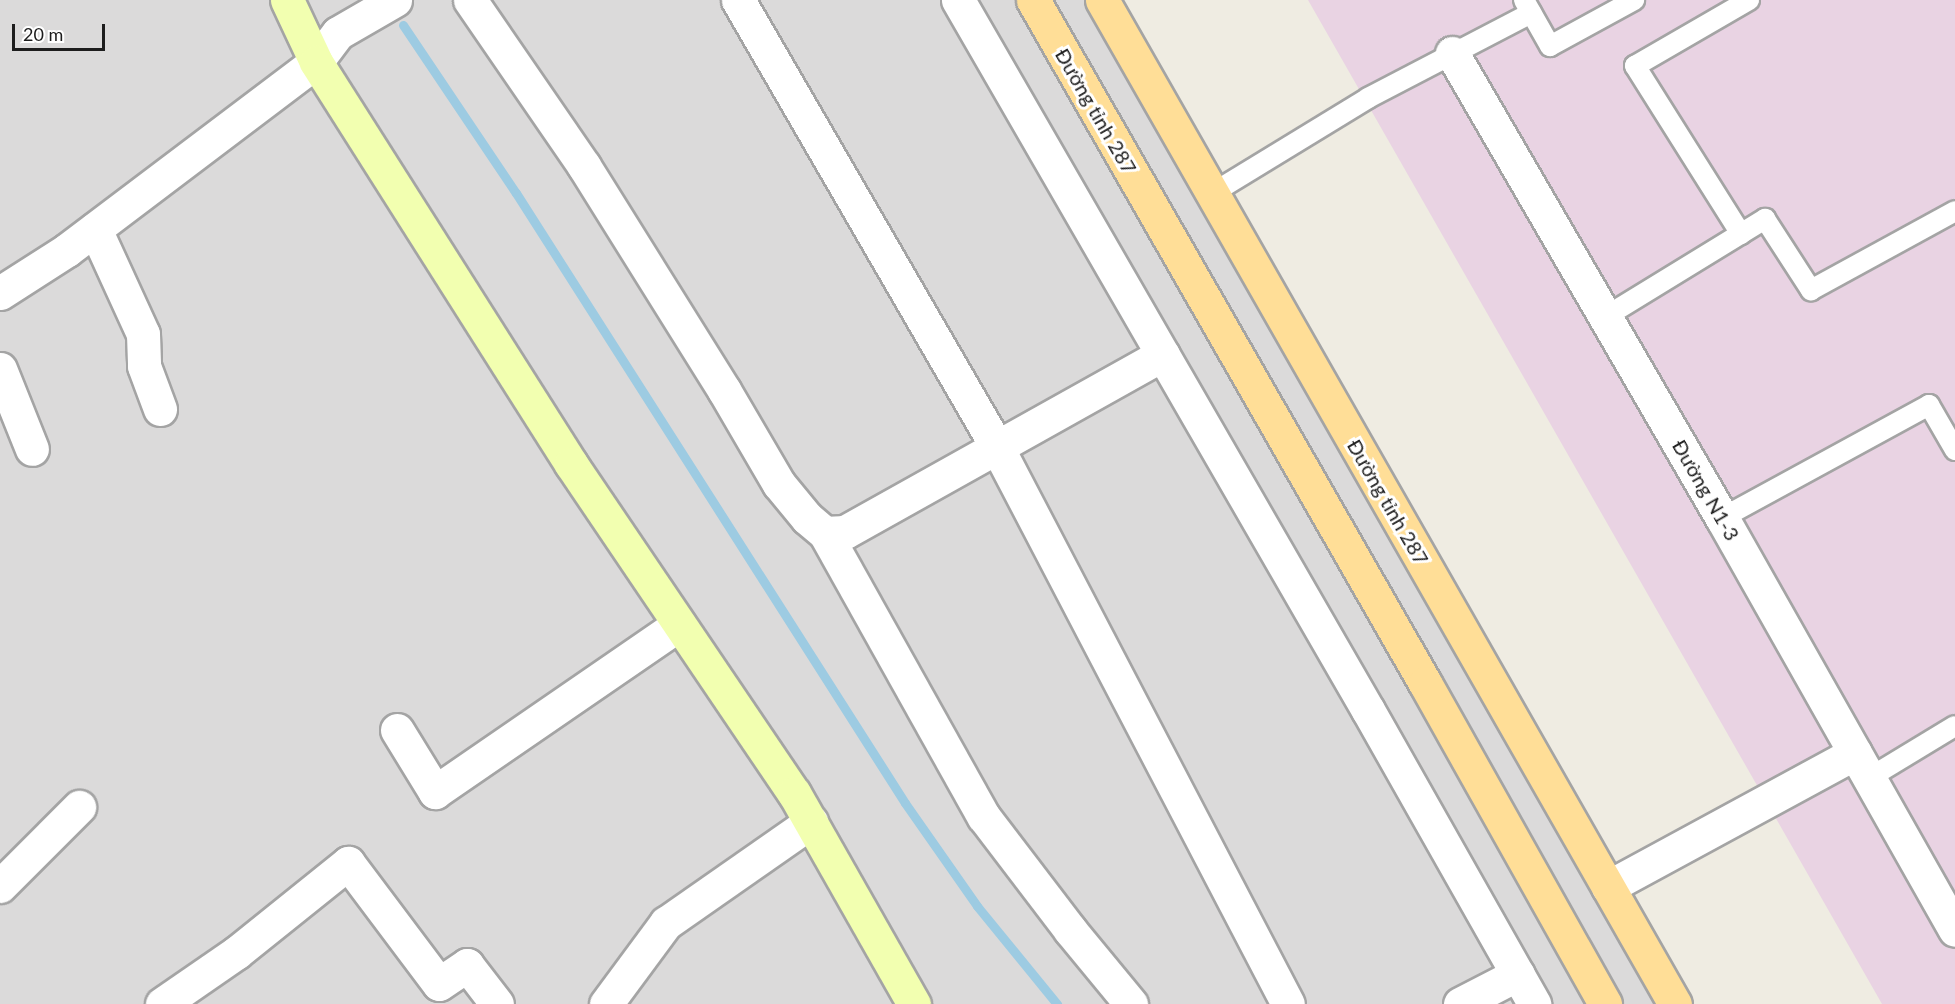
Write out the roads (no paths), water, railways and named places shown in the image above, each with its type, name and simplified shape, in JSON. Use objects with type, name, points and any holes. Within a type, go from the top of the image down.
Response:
[{"type":"main road","name":"Đường tỉnh 287","points":[[1033,0],[1425,683],[1605,1004]]},
{"type":"main road","name":"Đường tỉnh 287","points":[[1102,0],[1675,1004]]},
{"type":"street","points":[[287,0],[316,62],[571,464],[811,822],[915,1004]]},
{"type":"street","points":[[0,293],[95,229],[316,62],[338,33],[395,0]]},
{"type":"street","points":[[470,0],[584,166],[724,390],[779,484],[807,518],[825,532],[984,817],[1070,930],[1131,1004]]},
{"type":"street","points":[[738,0],[997,447],[1288,1004]]},
{"type":"street","points":[[958,0],[1534,1004]]},
{"type":"street","name":"Đường N1-3","points":[[1452,53],[1722,518],[1955,930]]},
{"type":"street","points":[[95,229],[143,334],[144,366],[160,409]]},
{"type":"street","points":[[825,532],[845,532],[1163,354]]},
{"type":"street","points":[[0,369],[32,449]]},
{"type":"street","points":[[397,730],[435,792],[679,624]]},
{"type":"street","points":[[1608,887],[1862,766]]},
{"type":"street","points":[[0,886],[79,807]]},
{"type":"street","points":[[606,1004],[666,923],[811,822]]},
{"type":"street","points":[[162,1004],[236,953],[348,862],[439,984],[467,965],[497,1004]]},
{"type":"street","points":[[1460,1004],[1518,974]]},
{"type":"lane","points":[[1211,194],[1368,98],[1452,53],[1528,6],[1550,46],[1634,0]]},
{"type":"lane","points":[[1741,234],[1635,66],[1749,0]]},
{"type":"lane","points":[[1605,317],[1765,219],[1811,290],[1955,211]]},
{"type":"lane","points":[[1722,518],[1929,405],[1955,450]]},
{"type":"lane","points":[[1862,766],[1955,726]]},
{"type":"waterway","points":[[403,25],[516,193],[905,803],[977,906],[1057,1004]]}]
